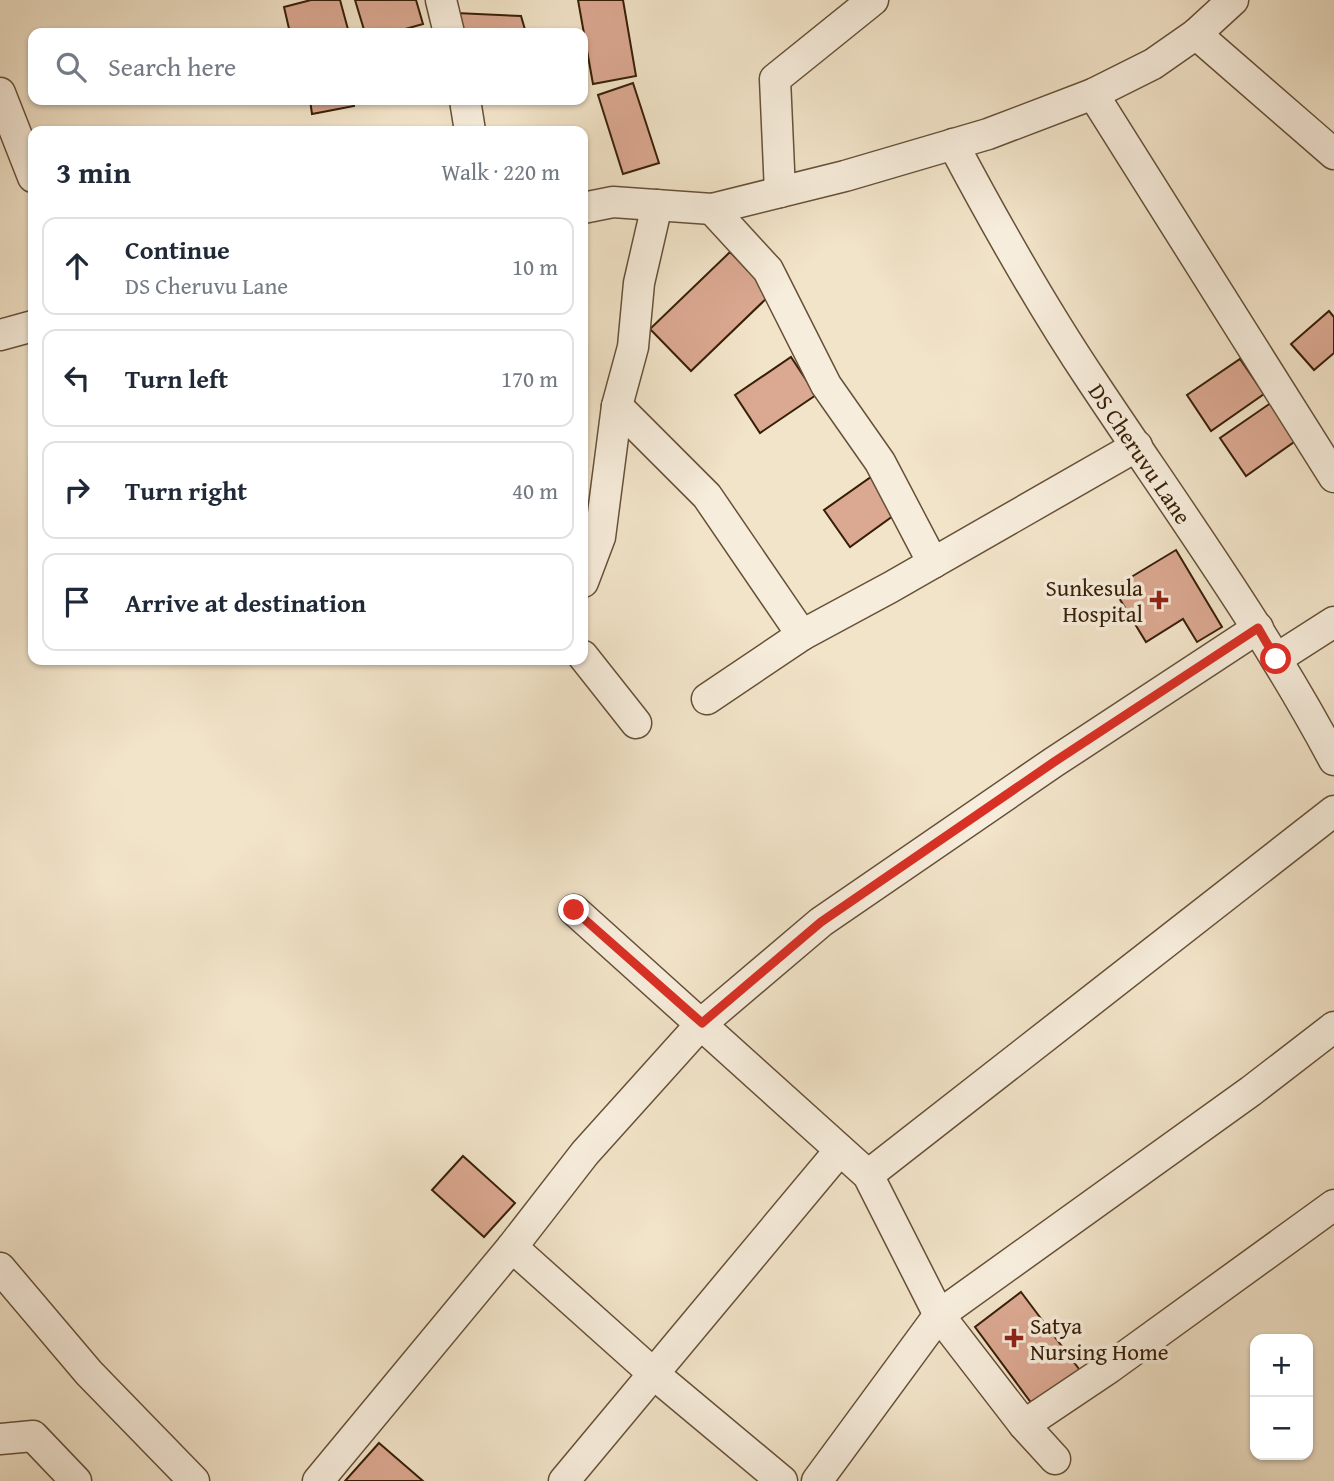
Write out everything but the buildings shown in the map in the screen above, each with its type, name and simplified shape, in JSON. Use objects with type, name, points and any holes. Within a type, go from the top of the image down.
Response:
[{"type":"street","points":[[442,0],[448,28]]},
{"type":"street","points":[[780,192],[775,79],[873,0]]},
{"type":"street","points":[[588,207],[613,202],[712,209],[845,176],[988,134],[1093,94],[1153,64],[1196,34],[1218,4]]},
{"type":"street","points":[[1196,34],[1334,154]]},
{"type":"street","points":[[0,93],[28,164]]},
{"type":"street","points":[[1093,94],[1334,477]]},
{"type":"street","points":[[466,105],[469,126]]},
{"type":"street","name":"DS Cheruvu Lane","points":[[953,144],[1005,240],[1091,379],[1258,628],[1334,760]]},
{"type":"street","points":[[588,569],[600,537],[617,406],[634,347],[639,283],[657,205]]},
{"type":"street","points":[[712,209],[768,270],[826,386],[880,461],[933,563]]},
{"type":"street","points":[[0,335],[28,327]]},
{"type":"street","points":[[617,406],[707,496],[802,635]]},
{"type":"street","points":[[707,699],[802,635],[1137,446]]},
{"type":"street","points":[[1276,659],[1334,622]]},
{"type":"street","points":[[318,1481],[513,1247],[585,1153],[702,1023],[821,922],[1054,762],[1258,628]]},
{"type":"street","points":[[588,662],[636,723]]},
{"type":"street","points":[[868,1175],[1334,811]]},
{"type":"street","points":[[574,910],[868,1175],[939,1315],[1024,1424],[1055,1459]]},
{"type":"street","points":[[817,1481],[939,1315],[1251,1091],[1334,1027]]},
{"type":"street","points":[[564,1481],[840,1150]]},
{"type":"street","points":[[1024,1424],[1109,1368],[1334,1205]]},
{"type":"street","points":[[513,1247],[655,1375],[782,1481]]},
{"type":"street","points":[[0,1268],[89,1373],[194,1481]]},
{"type":"street","points":[[0,1439],[33,1436],[76,1481]]},
{"type":"place","name":"Sunkesula Hospital","points":[[1159,600]]},
{"type":"place","name":"Satya Nursing Home","points":[[1014,1338]]},
{"type":"route","points":[[574,910],[702,1023],[821,922],[1054,762],[1258,628],[1276,659]]}]
